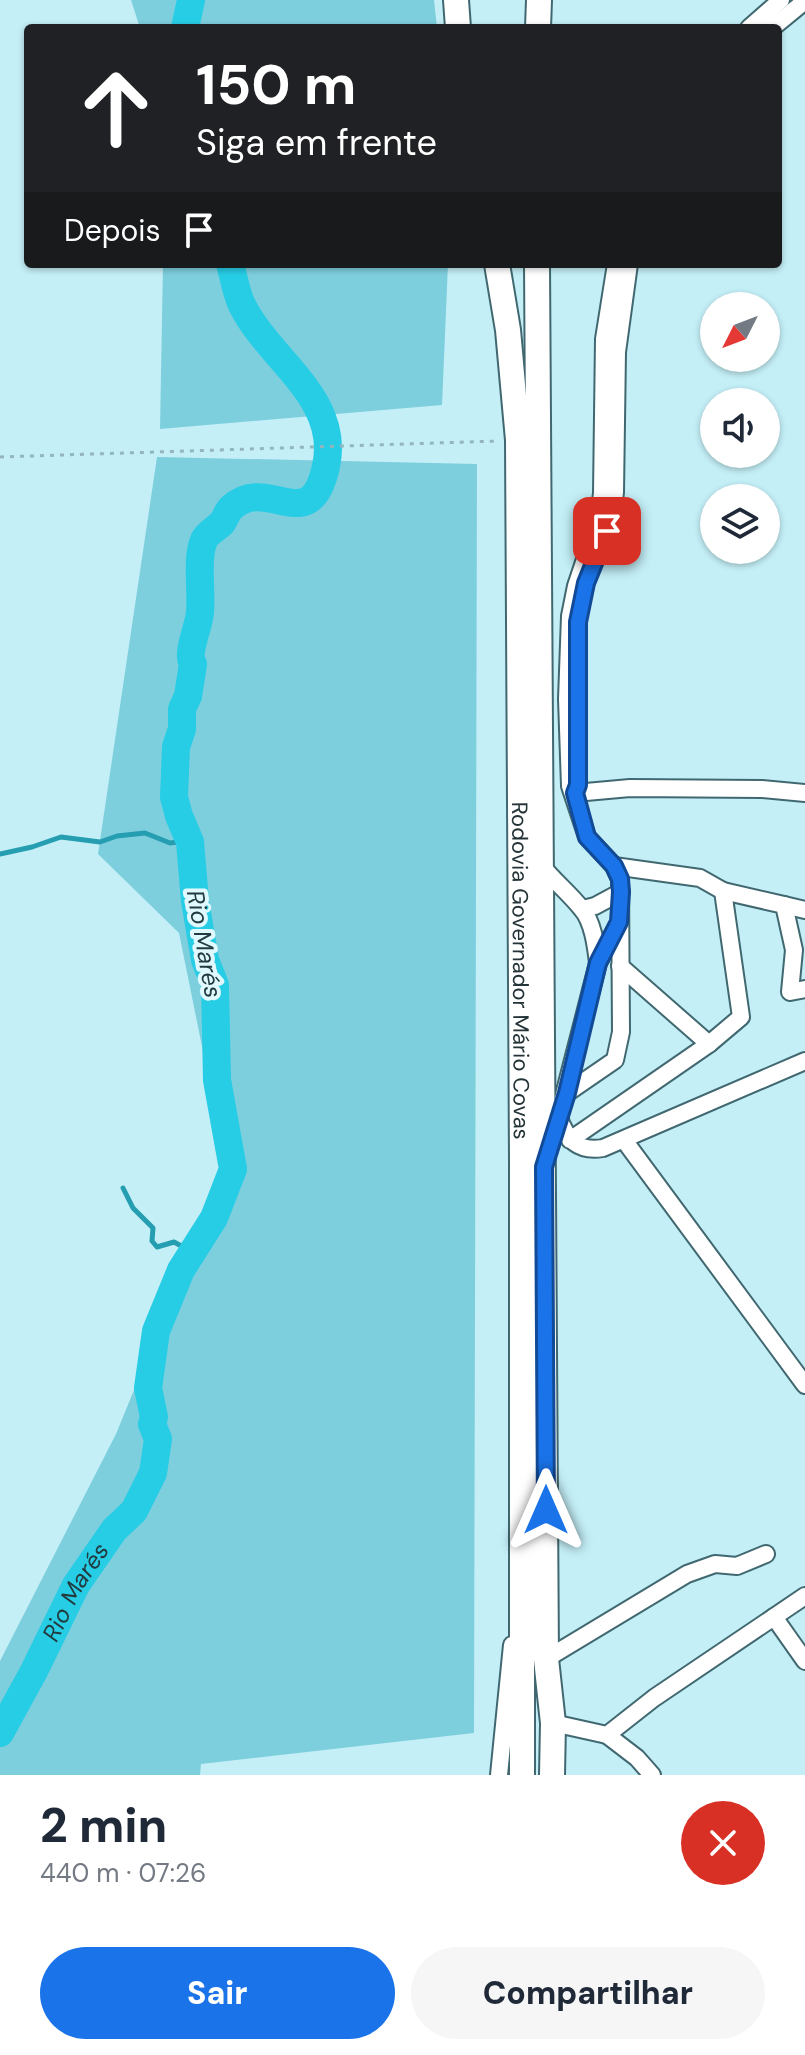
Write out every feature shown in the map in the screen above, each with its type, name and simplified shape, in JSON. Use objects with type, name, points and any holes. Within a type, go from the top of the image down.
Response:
[{"type":"highway","points":[[456,0],[458,24]]},
{"type":"highway","points":[[538,24],[539,0]]},
{"type":"highway","name":"Rodovia Governador Mário Covas","points":[[498,268],[508,330],[518,440],[522,1775]]},
{"type":"highway","name":"Rodovia Governador Mário Covas","points":[[537,268],[546,1659],[553,1723],[552,1775]]},
{"type":"street","points":[[754,24],[781,0]]},
{"type":"street","points":[[776,24],[802,1]]},
{"type":"street","points":[[567,1093],[611,1066],[619,1053],[621,1032],[620,879],[614,866],[587,837],[575,793],[570,786],[567,645],[576,586],[594,536],[602,493],[604,339],[615,268]]},
{"type":"street","points":[[575,793],[578,785],[578,622],[586,583],[613,510],[617,352],[628,268]]},
{"type":"street","points":[[575,793],[630,788],[762,789],[805,793]]},
{"type":"street","points":[[542,866],[583,909],[595,943],[598,963]]},
{"type":"street","points":[[614,866],[700,878],[723,891],[805,910]]},
{"type":"street","points":[[570,1140],[709,1044],[741,1017],[723,891]]},
{"type":"street","points":[[583,909],[621,892]]},
{"type":"street","points":[[784,905],[794,950],[790,992],[805,989]]},
{"type":"street","points":[[544,1167],[567,1093],[598,963],[619,922]]},
{"type":"street","points":[[620,966],[709,1044]]},
{"type":"street","points":[[559,1118],[570,1140],[577,1146],[593,1150],[624,1140],[805,1061]]},
{"type":"street","points":[[624,1140],[805,1385]]},
{"type":"street","points":[[546,1659],[687,1574],[715,1564],[737,1566],[766,1554]]},
{"type":"street","points":[[499,1775],[521,1560]]},
{"type":"street","points":[[607,1735],[654,1698],[805,1596]]},
{"type":"street","points":[[774,1617],[805,1661]]},
{"type":"street","points":[[553,1723],[607,1735],[637,1758],[652,1775]]},
{"type":"path","points":[[0,457],[518,440]]},
{"type":"shaded area","points":[[131,0],[434,0],[437,24],[139,24]]},
{"type":"shaded area","points":[[163,268],[448,268],[442,405],[160,429]]},
{"type":"shaded area","points":[[157,457],[477,464],[474,1733],[201,1764],[200,1775],[0,1775],[0,1661],[116,1434],[226,1165],[179,933],[98,854]]},
{"type":"waterway","name":"Rio Marés","points":[[186,24],[191,0]]},
{"type":"waterway","name":"Rio Marés","points":[[0,1733],[76,1585],[114,1530],[134,1511],[153,1473],[158,1439],[152,1424],[154,1417],[148,1388],[156,1331],[181,1270],[214,1218],[233,1169],[217,1080],[215,985],[205,960],[195,901],[190,842],[174,797],[176,747],[182,729],[182,709],[188,696],[192,647],[200,612],[200,556],[206,537],[222,523],[231,508],[245,499],[259,497],[299,503],[310,499],[319,488],[326,466],[328,442],[323,420],[313,400],[242,305],[231,268]]},
{"type":"waterway","points":[[0,854],[61,837],[100,842],[117,836],[145,833],[170,843],[178,842],[187,835]]},
{"type":"waterway","points":[[123,1188],[133,1208],[153,1228],[152,1241],[157,1247],[174,1242],[192,1252]]},
{"type":"route","points":[[546,1510],[544,1167],[567,1093],[598,963],[619,922],[621,892],[620,879],[614,866],[587,837],[575,793],[578,785],[576,673],[580,603],[607,531]]}]
